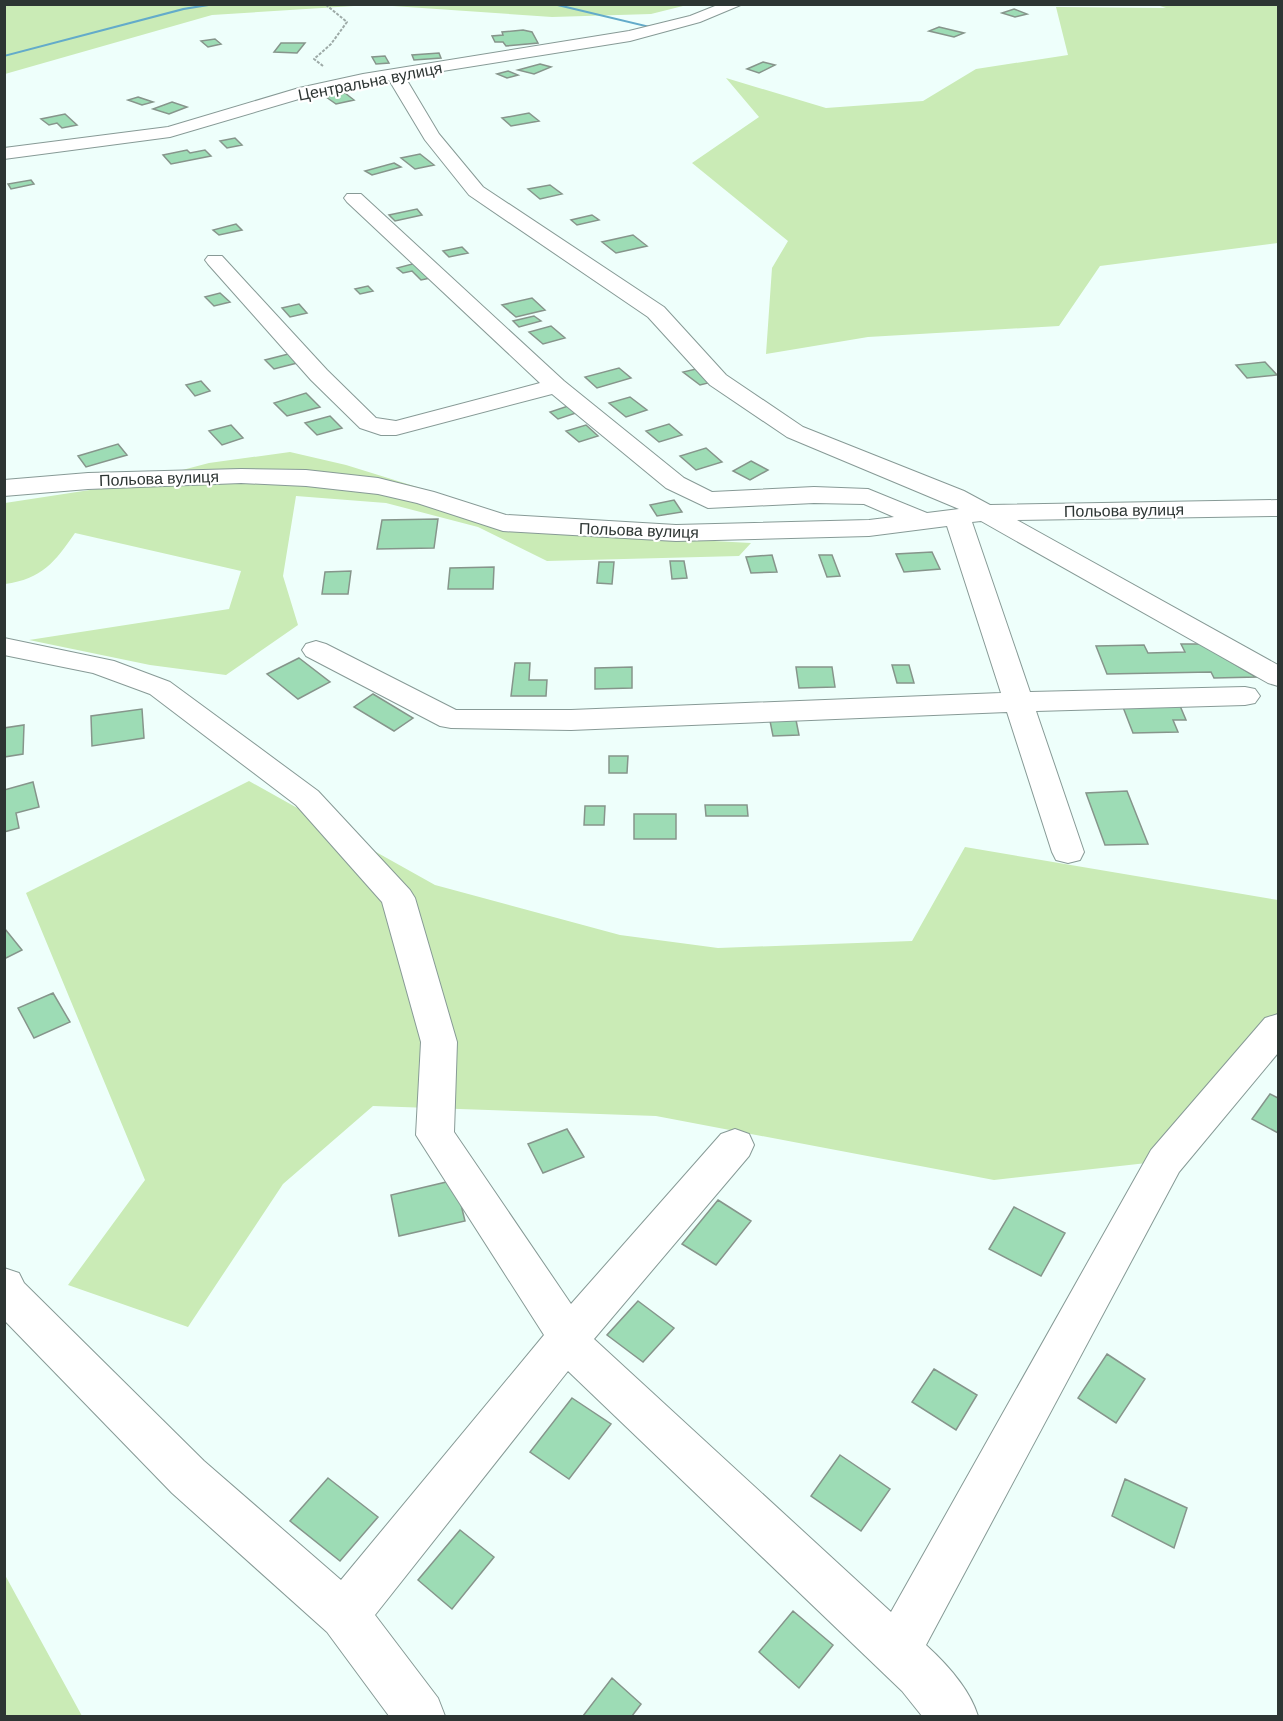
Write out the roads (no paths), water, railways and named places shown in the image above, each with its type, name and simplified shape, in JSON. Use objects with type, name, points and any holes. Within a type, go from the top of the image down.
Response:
[{"type":"street","name":"Центральна вулиця","points":[[4,154],[170,132],[305,92],[363,79],[630,36],[695,19],[736,4]]},
{"type":"street","points":[[395,75],[431,136],[476,191],[656,312],[718,380],[795,432],[955,496],[1278,677]]},
{"type":"street","points":[[354,198],[556,386],[675,483],[708,500],[814,495],[868,497],[925,521]]},
{"type":"street","points":[[215,260],[319,375],[368,423],[381,429],[396,428],[556,386]]},
{"type":"street","name":"Польова вулиця","points":[[4,488],[88,481],[241,476],[295,477],[378,486],[425,497],[503,523],[590,530],[676,533],[869,528],[985,513],[1278,508]]},
{"type":"street","points":[[957,517],[1068,852]]},
{"type":"street","points":[[4,646],[100,665],[134,676],[160,688],[307,798],[398,898],[439,1042],[435,1135],[580,1354],[920,1674],[953,1716]]},
{"type":"street","points":[[316,650],[451,719],[571,720],[1018,702],[1245,696]]},
{"type":"street","points":[[896,1651],[1165,1161],[1278,1028]]},
{"type":"street","points":[[344,1615],[569,1337],[735,1145]]},
{"type":"street","points":[[4,1286],[9,1296],[188,1477],[344,1615],[420,1716]]},
{"type":"waterway","points":[[4,56],[184,9],[219,4]]},
{"type":"waterway","points":[[551,4],[654,28]]}]
